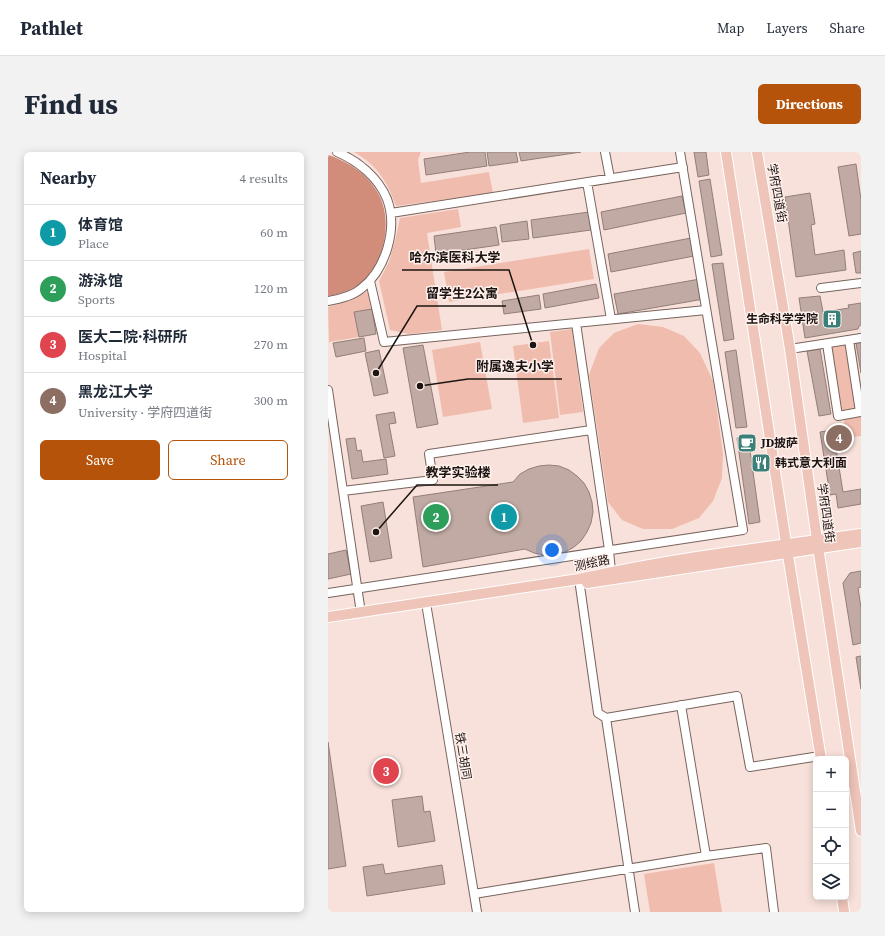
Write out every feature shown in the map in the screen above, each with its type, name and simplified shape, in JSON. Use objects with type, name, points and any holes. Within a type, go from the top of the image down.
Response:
[{"type":"main road","points":[[726,152],[821,756]]},
{"type":"main road","name":"学府四道街","points":[[757,152],[790,349],[861,831]]},
{"type":"main road","name":"测绘路","points":[[818,544],[861,534]]},
{"type":"main road","name":"测绘路","points":[[580,582],[610,572],[818,544],[861,542]]},
{"type":"main road","name":"测绘路","points":[[328,622],[787,548]]},
{"type":"main road","name":"测绘路","points":[[328,618],[427,605]]},
{"type":"main road","points":[[842,900],[844,912]]},
{"type":"street","points":[[328,300],[350,295],[361,289],[370,281],[378,270],[389,241],[391,213],[387,199],[378,183],[365,169],[350,158],[337,152]]},
{"type":"street","points":[[605,152],[610,178]]},
{"type":"street","points":[[328,593],[743,530],[680,152]]},
{"type":"street","points":[[391,213],[683,166]]},
{"type":"street","points":[[587,182],[611,319]]},
{"type":"street","points":[[370,281],[384,342],[706,310]]},
{"type":"street","points":[[821,288],[861,283]]},
{"type":"street","points":[[576,323],[609,550],[610,572]]},
{"type":"street","points":[[790,349],[861,338]]},
{"type":"street","points":[[827,344],[838,416],[861,411],[849,340]]},
{"type":"street","points":[[328,390],[361,613]]},
{"type":"street","points":[[343,491],[433,480],[429,454],[591,430]]},
{"type":"street","points":[[580,582],[598,713],[606,718],[737,696],[750,767],[813,759]]},
{"type":"street","name":"铁三胡同","points":[[427,605],[477,912]]},
{"type":"street","points":[[681,705],[706,856]]},
{"type":"street","points":[[606,718],[635,912]]},
{"type":"street","points":[[474,894],[706,856],[766,848],[774,912]]},
{"type":"shaded area","points":[[354,152],[421,152],[418,160],[421,183],[489,172],[493,193],[396,206],[381,175],[370,163]]},
{"type":"shaded area","points":[[328,155],[352,166],[371,183],[377,191],[384,209],[386,229],[379,258],[369,277],[350,290],[328,296]]},
{"type":"shaded area","points":[[458,209],[461,227],[427,233],[442,330],[409,334],[390,330],[379,281],[389,262],[400,218]]},
{"type":"shaded area","points":[[589,249],[594,279],[449,302],[444,272]]},
{"type":"shaded area","points":[[368,291],[372,309],[355,312],[359,337],[329,342],[328,307],[346,302]]},
{"type":"shaded area","points":[[638,324],[663,327],[684,336],[700,353],[713,381],[723,454],[722,478],[713,501],[699,518],[672,529],[643,529],[622,520],[608,502],[589,375],[599,348],[614,333]]},
{"type":"shaded area","points":[[572,329],[583,412],[560,415],[550,332]]},
{"type":"shaded area","points":[[549,341],[559,418],[523,423],[513,346]]},
{"type":"shaded area","points":[[480,342],[492,409],[443,417],[432,350]]},
{"type":"shaded area","points":[[855,343],[861,384],[861,409],[839,413],[829,348]]},
{"type":"shaded area","points":[[861,411],[861,436],[845,438],[844,421],[851,415]]},
{"type":"shaded area","points":[[714,863],[722,912],[650,912],[644,874]]},
{"type":"building","points":[[470,152],[485,152],[487,166],[426,175],[424,159]]},
{"type":"building","points":[[487,152],[516,152],[518,162],[489,166]]},
{"type":"building","points":[[519,152],[581,152],[521,161]]},
{"type":"building","points":[[694,152],[706,152],[709,175],[698,177]]},
{"type":"building","points":[[856,164],[861,200],[861,234],[849,236],[838,167]]},
{"type":"building","points":[[710,179],[722,255],[711,257],[699,181]]},
{"type":"building","points":[[810,193],[815,224],[811,225],[815,255],[844,250],[846,270],[796,277],[785,197]]},
{"type":"building","points":[[682,196],[686,213],[604,230],[601,212]]},
{"type":"building","points":[[589,212],[591,230],[533,238],[531,220]]},
{"type":"building","points":[[527,221],[529,239],[502,242],[500,225]]},
{"type":"building","points":[[496,227],[499,245],[436,254],[434,236]]},
{"type":"building","points":[[691,238],[694,256],[611,272],[608,254]]},
{"type":"building","points":[[861,251],[861,273],[856,273],[853,253]]},
{"type":"building","points":[[723,263],[734,339],[724,341],[712,264]]},
{"type":"building","points":[[700,279],[704,299],[618,314],[614,294]]},
{"type":"building","points":[[596,284],[599,298],[545,308],[543,294]]},
{"type":"building","points":[[539,295],[541,309],[504,314],[502,301]]},
{"type":"building","name":"生命科学学院","points":[[820,296],[823,312],[849,308],[848,305],[861,303],[861,325],[858,329],[805,338],[799,298]]},
{"type":"building","points":[[372,309],[376,334],[359,337],[354,312]]},
{"type":"building","points":[[364,338],[366,351],[336,357],[333,343]]},
{"type":"building","points":[[861,342],[861,373],[856,343]]},
{"type":"building","points":[[423,345],[438,424],[417,428],[403,348]]},
{"type":"building","points":[[820,349],[831,414],[819,416],[807,351]]},
{"type":"building","points":[[379,350],[388,393],[374,396],[365,353]]},
{"type":"building","points":[[736,350],[747,427],[736,428],[725,352]]},
{"type":"building","points":[[394,412],[396,423],[389,424],[395,456],[384,458],[376,415]]},
{"type":"building","points":[[833,430],[843,492],[861,489],[861,504],[838,508],[836,494],[830,495],[820,432]]},
{"type":"building","points":[[748,436],[760,522],[749,524],[737,438]]},
{"type":"building","points":[[355,438],[357,451],[361,450],[363,462],[386,459],[388,474],[352,479],[346,439]]},
{"type":"building","points":[[549,465],[559,466],[569,470],[584,483],[589,492],[593,512],[591,523],[581,541],[574,547],[555,555],[534,553],[525,549],[423,567],[413,497],[513,482],[520,474],[529,469]]},
{"type":"building","points":[[383,502],[392,558],[370,562],[361,506]]},
{"type":"building","points":[[346,550],[351,574],[328,579],[328,554]]},
{"type":"building","points":[[861,571],[861,587],[858,588],[861,608],[861,643],[853,645],[843,583],[850,573]]},
{"type":"building","points":[[861,656],[861,689],[856,657]]},
{"type":"building","points":[[328,742],[346,866],[328,869]]},
{"type":"building","points":[[422,796],[424,812],[430,811],[435,841],[398,847],[392,800]]},
{"type":"building","points":[[383,864],[385,874],[442,865],[445,884],[367,896],[363,867]]},
{"type":"place","name":"生命科学学院","points":[[832,319]]},
{"type":"place","name":"哈尔滨医科大学","points":[[533,345]]},
{"type":"place","name":"留学生2公寓","points":[[376,373]]},
{"type":"place","name":"附属逸夫小学","points":[[420,386]]},
{"type":"place","name":"黑龙江大学","points":[[839,438]]},
{"type":"place","name":"JD披萨","points":[[747,443]]},
{"type":"place","name":"韩式意大利面","points":[[761,463]]},
{"type":"place","name":"游泳馆","points":[[436,517]]},
{"type":"place","name":"体育馆","points":[[504,517]]},
{"type":"place","name":"教学实验楼","points":[[376,532]]},
{"type":"place","name":"医大二院·科研所","points":[[386,771]]}]
